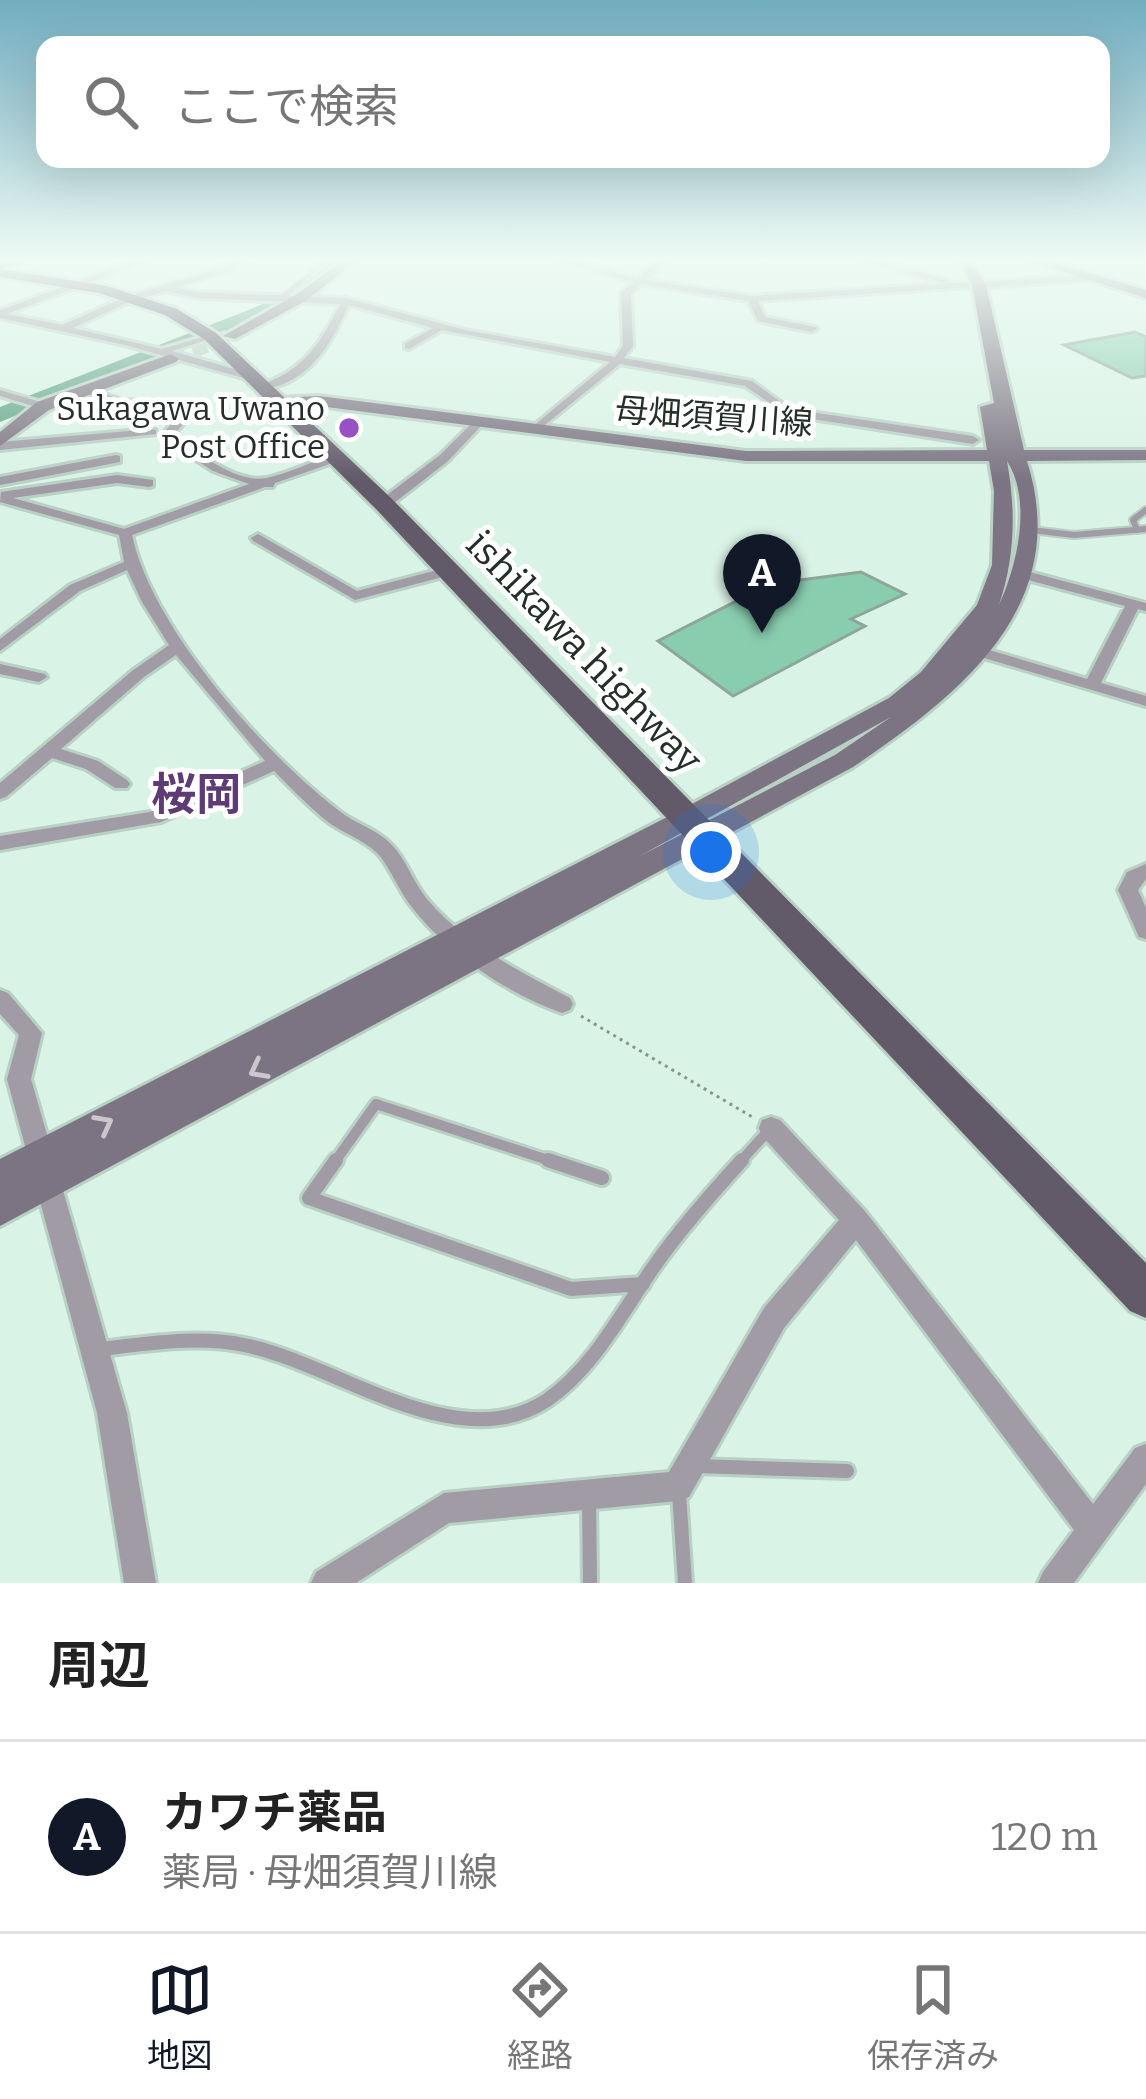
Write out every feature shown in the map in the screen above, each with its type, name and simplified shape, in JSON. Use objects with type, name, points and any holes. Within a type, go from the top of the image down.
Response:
[{"type":"main road","name":"ishikawa highway","points":[[215,334],[1146,1295]]},
{"type":"street","points":[[86,334],[265,389],[289,381],[310,366],[328,334]]},
{"type":"street","points":[[0,443],[43,406],[224,334]]},
{"type":"street","points":[[409,346],[429,334]]},
{"type":"street","points":[[472,334],[748,383],[787,412],[869,421],[999,451]]},
{"type":"street","points":[[535,430],[619,360],[628,346],[628,334]]},
{"type":"street","points":[[695,828],[855,730],[929,677],[987,607],[1002,565],[1003,491],[975,334]]},
{"type":"street","points":[[0,1208],[45,1170],[695,828],[844,760],[913,716],[979,652],[1004,615],[1022,574],[1030,530],[999,451],[1006,422],[980,334]]},
{"type":"street","points":[[82,389],[121,403],[164,404],[180,421],[171,430],[172,440],[217,471],[241,481],[269,484]]},
{"type":"street","name":"母畑須賀川線","points":[[265,389],[478,423],[746,455],[999,451],[1146,455]]},
{"type":"street","points":[[5,395],[43,406]]},
{"type":"street","points":[[384,504],[445,458],[478,423]]},
{"type":"street","points":[[0,443],[152,432]]},
{"type":"street","points":[[0,496],[124,532],[337,457]]},
{"type":"street","points":[[0,482],[116,460]]},
{"type":"street","points":[[0,496],[117,479],[148,483]]},
{"type":"street","points":[[124,532],[141,591],[178,646],[276,763],[334,816],[388,851],[404,883],[464,948],[562,1004]]},
{"type":"street","points":[[258,538],[356,596],[449,571]]},
{"type":"street","points":[[0,646],[75,587],[130,564]]},
{"type":"street","points":[[1022,574],[1140,605],[1092,684]]},
{"type":"street","points":[[0,794],[138,674],[178,646]]},
{"type":"street","points":[[979,652],[1146,701]]},
{"type":"street","points":[[0,669],[39,677]]},
{"type":"street","points":[[49,751],[92,765],[121,784]]},
{"type":"street","points":[[0,842],[154,818],[276,763]]},
{"type":"street","points":[[1146,871],[1134,877],[1128,890],[1146,931]]},
{"type":"street","points":[[0,999],[31,1034],[19,1079],[112,1413],[140,1583]]},
{"type":"street","points":[[771,1128],[856,1220],[1093,1529]]},
{"type":"street","points":[[0,1178],[45,1170]]},
{"type":"street","points":[[327,1583],[444,1508],[589,1495],[684,1476],[773,1318],[856,1220]]},
{"type":"street","points":[[1054,1583],[1146,1459]]},
{"type":"lane","points":[[1142,530],[1133,520],[1146,511]]},
{"type":"lane","points":[[1030,530],[1074,535],[1142,530]]},
{"type":"lane","points":[[602,1178],[376,1104],[309,1198],[571,1289],[643,1284]]},
{"type":"lane","points":[[94,1349],[199,1340],[250,1346],[412,1405],[494,1424],[546,1402],[604,1341],[668,1245],[771,1128]]},
{"type":"lane","points":[[685,1583],[684,1476],[847,1471]]},
{"type":"lane","points":[[589,1495],[590,1583]]},
{"type":"path","points":[[562,1004],[771,1128]]},
{"type":"building","points":[[1139,334],[1146,337],[1146,376],[1132,378],[1064,345]]},
{"type":"building","points":[[861,572],[905,594],[851,619],[865,626],[733,696],[658,641],[770,584]]},
{"type":"waterway","points":[[0,415],[205,334]]},
{"type":"tunnel","points":[[171,359],[230,336]]},
{"type":"place","name":"Sukagawa Uwano Post Office","points":[[349,428]]},
{"type":"place","name":"カワチ薬品","points":[[762,633]]},
{"type":"district","name":"桜岡","points":[[196,795]]}]
